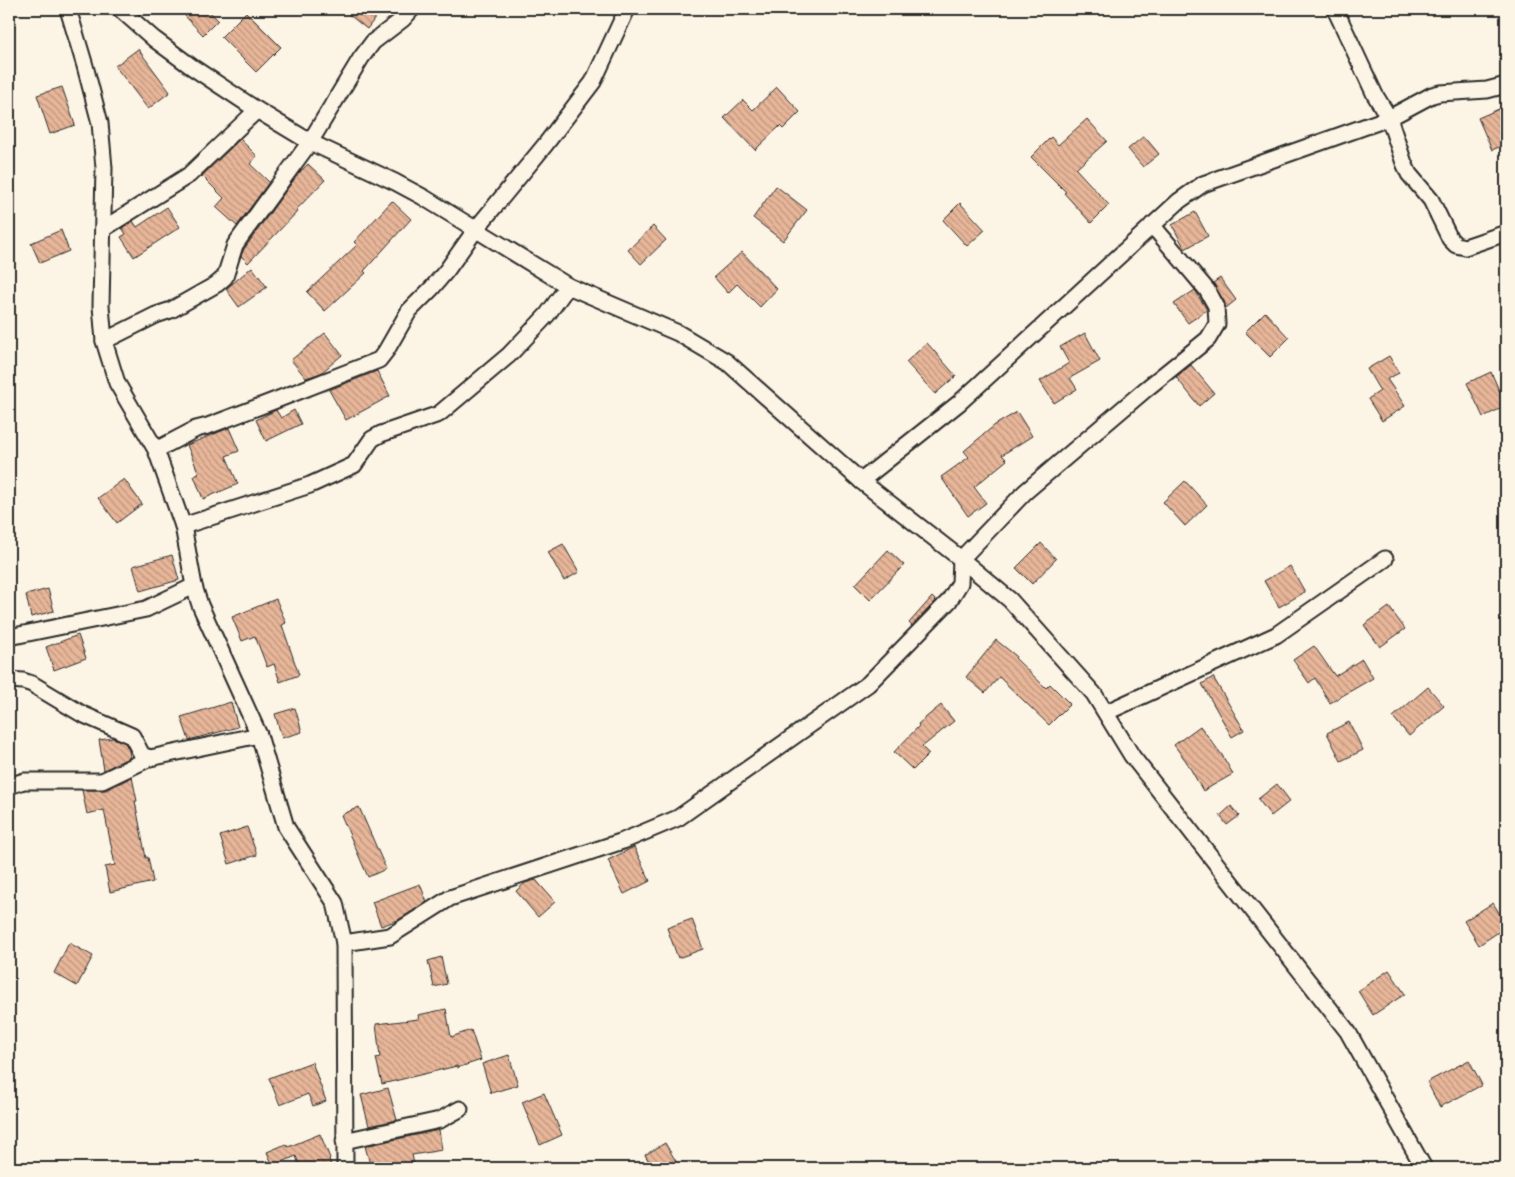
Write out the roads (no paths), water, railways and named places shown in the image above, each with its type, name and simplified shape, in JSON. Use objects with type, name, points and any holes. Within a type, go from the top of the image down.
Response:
[{"type":"street","points":[[68,9],[86,66],[100,124],[104,168],[101,306],[104,340],[116,383],[156,450],[183,526],[194,586],[200,605],[259,735],[286,827],[335,903],[344,943],[345,1168]]},
{"type":"street","points":[[104,340],[156,315],[171,310],[225,277],[235,246],[310,142],[367,50],[373,42],[403,19],[412,9]]},
{"type":"street","points":[[156,450],[196,429],[379,360],[409,311],[442,276],[476,229],[545,145],[593,82],[627,9]]},
{"type":"street","points":[[1335,9],[1375,95],[1389,118],[1404,163],[1410,174],[1432,200],[1450,239],[1456,244],[1465,247],[1506,233]]},
{"type":"street","points":[[124,10],[154,39],[192,67],[310,142],[423,197],[568,286],[678,333],[727,362],[861,481],[1010,600],[1094,694],[1107,712],[1132,756],[1348,1032],[1424,1168]]},
{"type":"street","points":[[861,481],[959,404],[1179,200],[1204,184],[1389,118],[1440,93],[1487,90],[1506,84]]},
{"type":"street","points":[[103,229],[189,176],[257,110]]},
{"type":"street","points":[[344,943],[390,936],[450,898],[624,841],[678,818],[868,684],[949,601],[960,583],[961,559],[1025,492],[1146,388],[1208,339],[1217,324],[1216,306],[1207,290],[1152,225]]},
{"type":"street","points":[[183,526],[310,485],[354,465],[372,439],[381,434],[439,414],[508,355],[547,315],[568,286]]},
{"type":"street","points":[[1107,712],[1276,635],[1385,559]]},
{"type":"street","points":[[9,637],[146,608],[194,586]]},
{"type":"street","points":[[9,680],[32,684],[82,714],[132,736],[142,755],[150,758]]},
{"type":"street","points":[[9,786],[24,782],[102,781],[150,758],[259,735]]},
{"type":"street","points":[[344,1141],[440,1120],[460,1109]]}]
